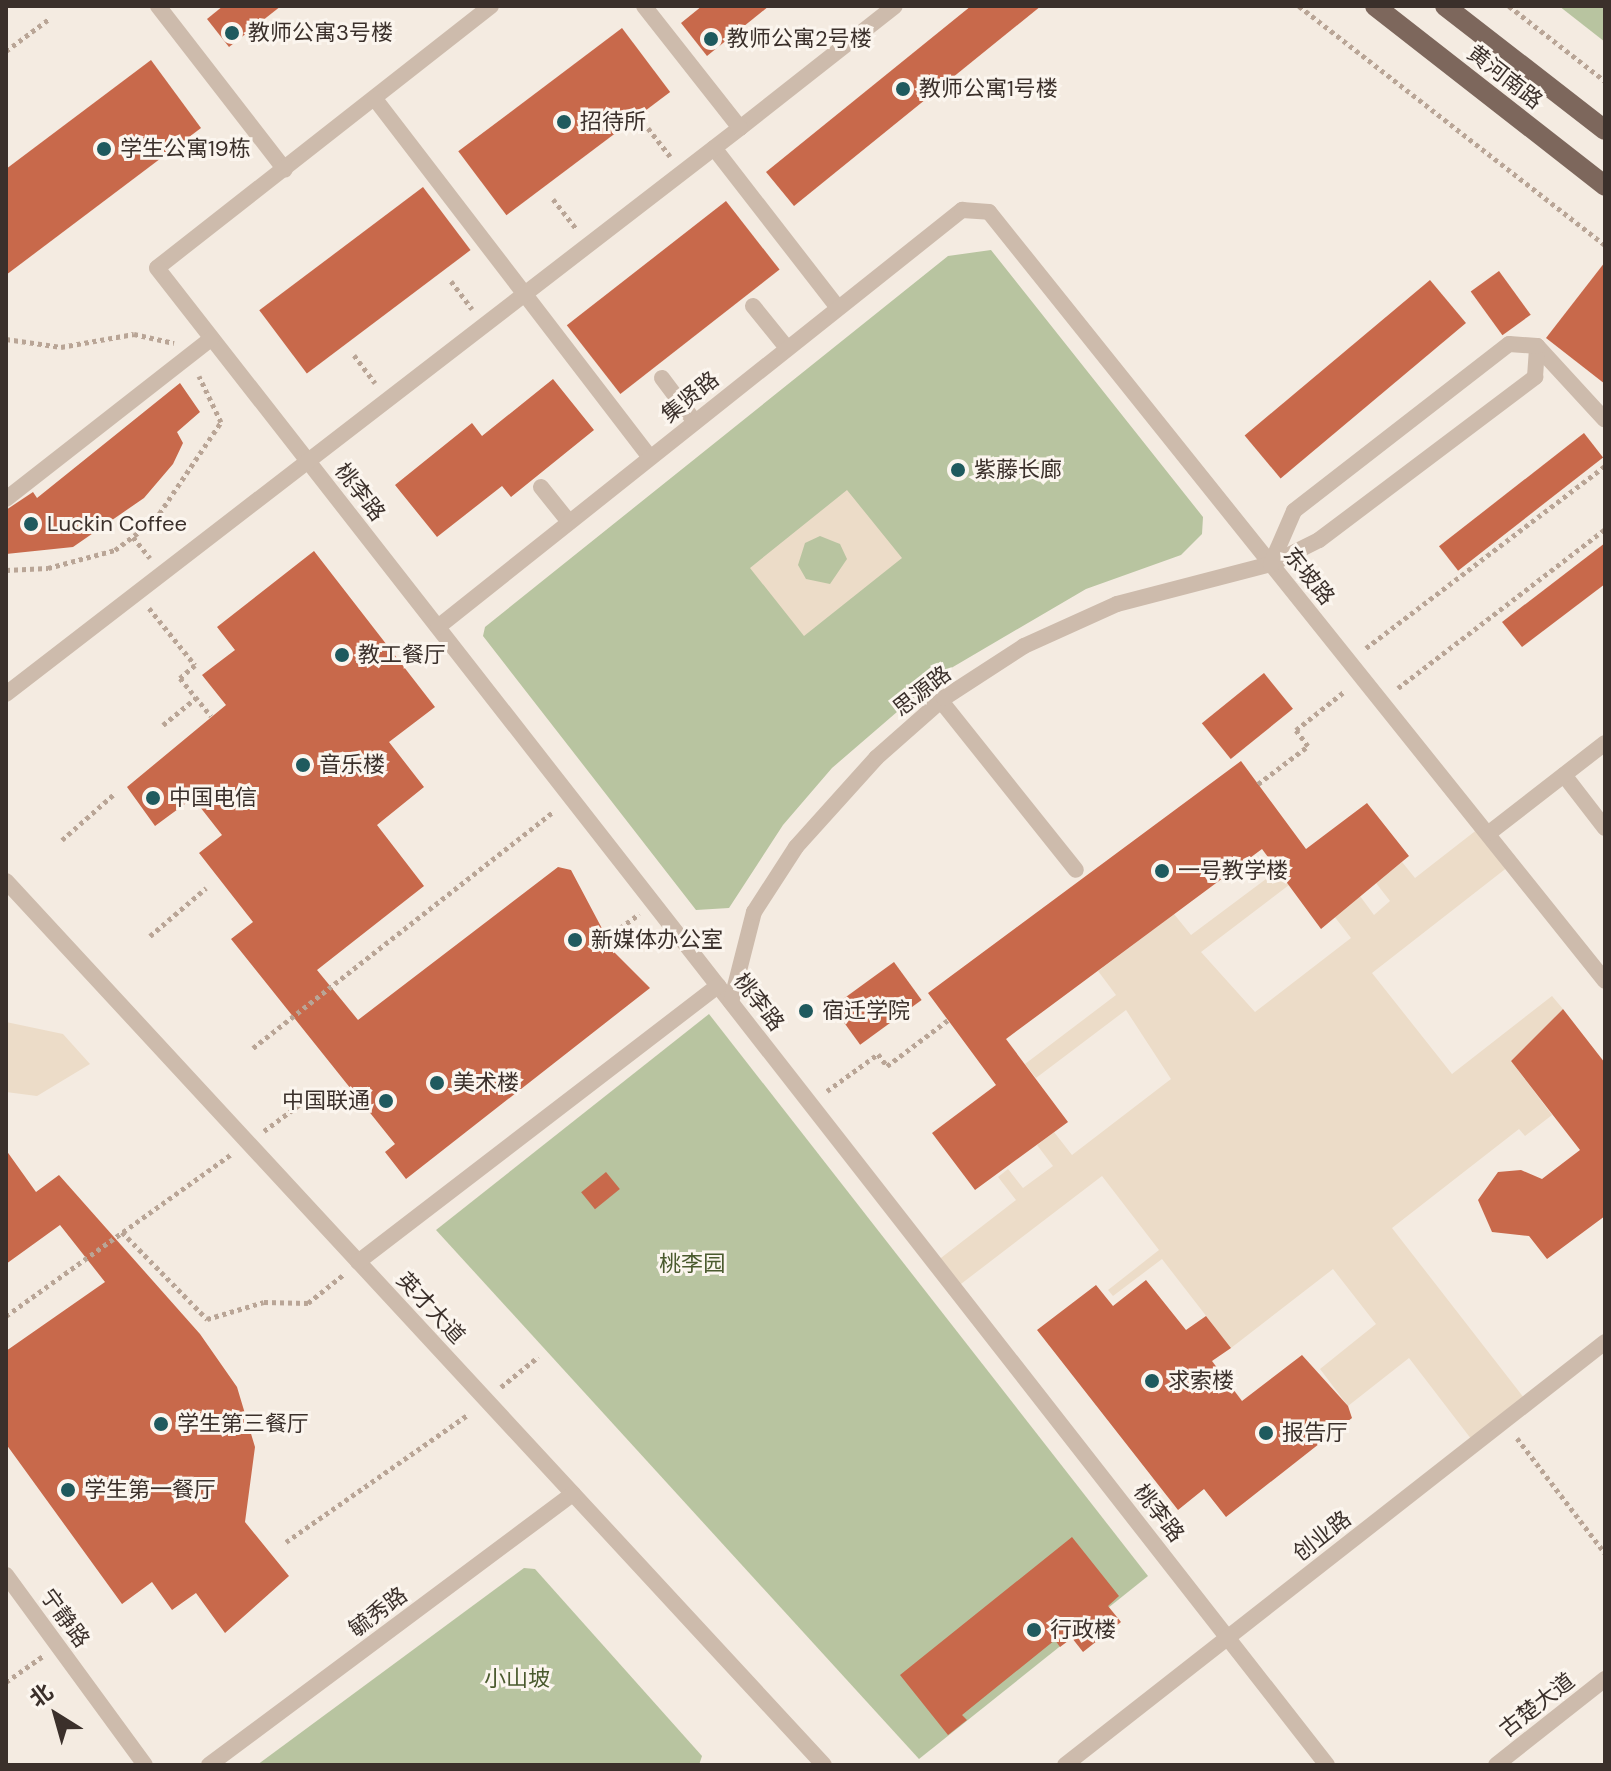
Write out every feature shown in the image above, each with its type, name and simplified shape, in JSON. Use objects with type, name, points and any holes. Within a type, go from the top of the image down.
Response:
[{"type":"main road","name":"黄河南路","points":[[1375,6],[1605,186]]},
{"type":"main road","name":"黄河南路","points":[[1445,6],[1605,130]]},
{"type":"lane","points":[[158,6],[285,170],[491,6]]},
{"type":"lane","points":[[644,6],[740,128]]},
{"type":"lane","points":[[6,694],[306,458],[714,148],[895,6]]},
{"type":"lane","points":[[375,99],[650,457]]},
{"type":"lane","points":[[714,148],[838,308]]},
{"type":"lane","name":"桃李路","points":[[285,170],[157,268],[1327,1765]]},
{"type":"lane","name":"集贤路","points":[[438,627],[787,348],[973,207]]},
{"type":"lane","name":"东坡路","points":[[973,207],[999,223],[1605,981]]},
{"type":"lane","points":[[753,306],[787,348]]},
{"type":"lane","points":[[6,499],[212,338]]},
{"type":"lane","points":[[1271,564],[1294,511],[1509,344],[1537,346],[1605,420]]},
{"type":"lane","name":"思源路","points":[[731,1002],[754,912],[796,847],[876,758],[941,701],[1024,646],[1117,604],[1271,564],[1319,540],[1535,377],[1537,346]]},
{"type":"lane","points":[[662,378],[695,422]]},
{"type":"lane","points":[[541,487],[569,522]]},
{"type":"lane","points":[[941,701],[1076,870]]},
{"type":"lane","points":[[1489,833],[1605,743]]},
{"type":"lane","points":[[1564,775],[1605,828]]},
{"type":"lane","name":"英才大道","points":[[6,881],[824,1765]]},
{"type":"lane","points":[[358,1262],[718,986]]},
{"type":"lane","name":"创业路","points":[[1065,1765],[1605,1342]]},
{"type":"lane","name":"毓秀路","points":[[209,1765],[573,1494]]},
{"type":"lane","name":"宁静路","points":[[6,1575],[145,1765]]},
{"type":"lane","name":"古楚大道","points":[[1496,1765],[1605,1679]]},
{"type":"path","points":[[1299,6],[1605,245]]},
{"type":"path","points":[[1509,6],[1605,81]]},
{"type":"path","points":[[6,51],[49,19]]},
{"type":"path","points":[[648,128],[682,171]]},
{"type":"path","points":[[553,199],[588,243]]},
{"type":"path","points":[[451,281],[482,323]]},
{"type":"path","points":[[6,339],[61,347],[134,334],[173,342],[189,356],[221,422],[155,520],[115,550],[34,571],[6,570]]},
{"type":"path","points":[[354,355],[385,397]]},
{"type":"path","points":[[1349,661],[1605,466]]},
{"type":"path","points":[[1382,700],[1605,529]]},
{"type":"path","points":[[136,591],[195,665],[180,678],[211,716]]},
{"type":"path","points":[[1258,784],[1308,746],[1296,730],[1363,677]]},
{"type":"path","points":[[163,725],[196,698]]},
{"type":"path","points":[[62,840],[114,794]]},
{"type":"path","points":[[253,1048],[571,797]]},
{"type":"path","points":[[150,936],[206,888]]},
{"type":"path","points":[[811,1103],[878,1054],[887,1066],[948,1020]]},
{"type":"path","points":[[6,1316],[303,1102]]},
{"type":"path","points":[[122,1232],[207,1319],[264,1302],[308,1303],[358,1262]]},
{"type":"path","points":[[286,1542],[486,1400],[538,1357]]},
{"type":"path","points":[[1504,1421],[1605,1553]]},
{"type":"green space","points":[[1559,6],[1605,6],[1605,42]]},
{"type":"green space","points":[[991,250],[1203,517],[1202,534],[1181,555],[1086,589],[941,674],[832,768],[783,825],[729,908],[696,910],[483,636],[485,627],[948,256]]},
{"type":"green space","name":"桃李园","points":[[709,1014],[1148,1576],[919,1759],[436,1230]]},
{"type":"green space","name":"小山坡","points":[[524,1568],[535,1569],[702,1756],[699,1765],[257,1765]]},
{"type":"shaded area","points":[[847,490],[902,558],[804,636],[750,568]],"holes":[[[820,536],[840,544],[847,559],[830,584],[806,579],[798,565],[805,543]]]},
{"type":"shaded area","points":[[1483,825],[1513,863],[1372,973],[1452,1074],[1552,996],[1563,1009],[1511,1061],[1552,1115],[1525,1136],[1519,1129],[1392,1228],[1528,1403],[1475,1444],[1409,1358],[1348,1406],[1320,1369],[1376,1324],[1333,1269],[1231,1348],[1162,1259],[1113,1296],[1108,1290],[1159,1250],[1102,1176],[957,1287],[937,1261],[1016,1200],[998,1177],[1008,1169],[1023,1188],[1053,1166],[1037,1145],[1054,1132],[1072,1155],[1171,1079],[1126,1010],[1036,1078],[1025,1064],[1116,995],[1098,971],[1174,914],[1191,935],[1278,870],[1289,885],[1201,952],[1255,1012],[1351,938],[1334,916],[1360,896],[1374,915],[1390,901],[1376,883],[1402,862],[1415,878]]},
{"type":"shaded area","points":[[6,1022],[63,1034],[90,1064],[37,1096],[6,1092]]},
{"type":"building","name":"教师公寓3号楼","points":[[223,6],[281,6],[229,47],[207,19]]},
{"type":"building","name":"教师公寓2号楼","points":[[702,6],[769,6],[707,56],[681,23]]},
{"type":"building","name":"教师公寓1号楼","points":[[971,6],[1041,6],[794,206],[766,172]]},
{"type":"building","name":"招待所","points":[[622,28],[670,92],[506,215],[458,151]]},
{"type":"building","name":"学生公寓19栋","points":[[151,60],[201,128],[6,275],[6,169]]},
{"type":"building","points":[[423,187],[471,250],[307,373],[259,310]]},
{"type":"building","points":[[726,201],[780,270],[620,394],[567,325]]},
{"type":"building","points":[[1605,262],[1605,384],[1546,338]]},
{"type":"building","points":[[1499,271],[1531,315],[1502,335],[1471,292]]},
{"type":"building","points":[[1430,280],[1466,323],[1281,478],[1245,436]]},
{"type":"building","points":[[553,379],[594,430],[511,497],[502,486],[437,537],[395,485],[472,423],[482,436]]},
{"type":"building","points":[[180,383],[200,412],[177,432],[183,443],[173,464],[144,498],[73,547],[6,554],[6,510],[33,492],[37,498]]},
{"type":"building","points":[[1584,433],[1603,457],[1458,571],[1439,546]]},
{"type":"building","points":[[1605,543],[1605,584],[1522,647],[1502,622]]},
{"type":"building","points":[[314,551],[435,707],[389,742],[424,787],[377,825],[424,886],[317,970],[358,1020],[558,867],[571,870],[615,953],[650,988],[406,1179],[385,1152],[395,1144],[231,939],[253,922],[199,853],[222,835],[193,798],[155,826],[127,787],[226,705],[202,675],[235,650],[217,627]]},
{"type":"building","points":[[1264,673],[1293,709],[1231,759],[1202,723]]},
{"type":"building","name":"一号教学楼","points":[[1241,761],[1306,849],[1367,803],[1409,856],[1321,929],[1262,849],[1006,1039],[1068,1122],[975,1190],[932,1133],[996,1085],[928,993]]},
{"type":"building","points":[[894,962],[922,1000],[860,1045],[833,1007]]},
{"type":"building","points":[[1563,1009],[1605,1063],[1605,1216],[1547,1259],[1529,1236],[1492,1232],[1478,1200],[1498,1172],[1521,1170],[1542,1179],[1580,1150],[1511,1061]]},
{"type":"building","points":[[6,1150],[36,1192],[59,1175],[200,1334],[237,1387],[255,1447],[245,1522],[289,1576],[225,1633],[196,1593],[172,1610],[152,1582],[122,1604],[6,1444],[6,1351],[105,1282],[60,1225],[6,1264]]},
{"type":"building","points":[[606,1172],[620,1189],[595,1209],[581,1192]]},
{"type":"building","points":[[1146,1280],[1186,1330],[1206,1316],[1231,1348],[1212,1361],[1242,1401],[1302,1355],[1348,1406],[1352,1418],[1226,1517],[1204,1489],[1178,1510],[1037,1330],[1096,1285],[1113,1306]]},
{"type":"building","name":"行政楼","points":[[1072,1537],[1119,1596],[1108,1606],[1121,1622],[1083,1652],[1072,1638],[1060,1647],[1055,1640],[962,1715],[967,1720],[948,1735],[900,1675]]},
{"type":"place","name":"教师公寓3号楼","points":[[232,33]]},
{"type":"place","name":"教师公寓2号楼","points":[[711,39]]},
{"type":"place","name":"教师公寓1号楼","points":[[903,89]]},
{"type":"place","name":"招待所","points":[[564,122]]},
{"type":"place","name":"学生公寓19栋","points":[[104,149]]},
{"type":"place","name":"紫藤长廊","points":[[958,470]]},
{"type":"place","name":"Luckin Coffee","points":[[31,524]]},
{"type":"place","name":"教工餐厅","points":[[342,655]]},
{"type":"place","name":"音乐楼","points":[[303,765]]},
{"type":"place","name":"中国电信","points":[[153,798]]},
{"type":"place","name":"一号教学楼","points":[[1162,871]]},
{"type":"place","name":"新媒体办公室","points":[[575,940]]},
{"type":"place","name":"宿迁学院","points":[[806,1011]]},
{"type":"place","name":"美术楼","points":[[437,1083]]},
{"type":"place","name":"中国联通","points":[[386,1101]]},
{"type":"place","name":"求索楼","points":[[1152,1381]]},
{"type":"place","name":"学生第三餐厅","points":[[161,1424]]},
{"type":"place","name":"报告厅","points":[[1266,1433]]},
{"type":"place","name":"学生第一餐厅","points":[[68,1490]]},
{"type":"place","name":"行政楼","points":[[1034,1630]]}]
